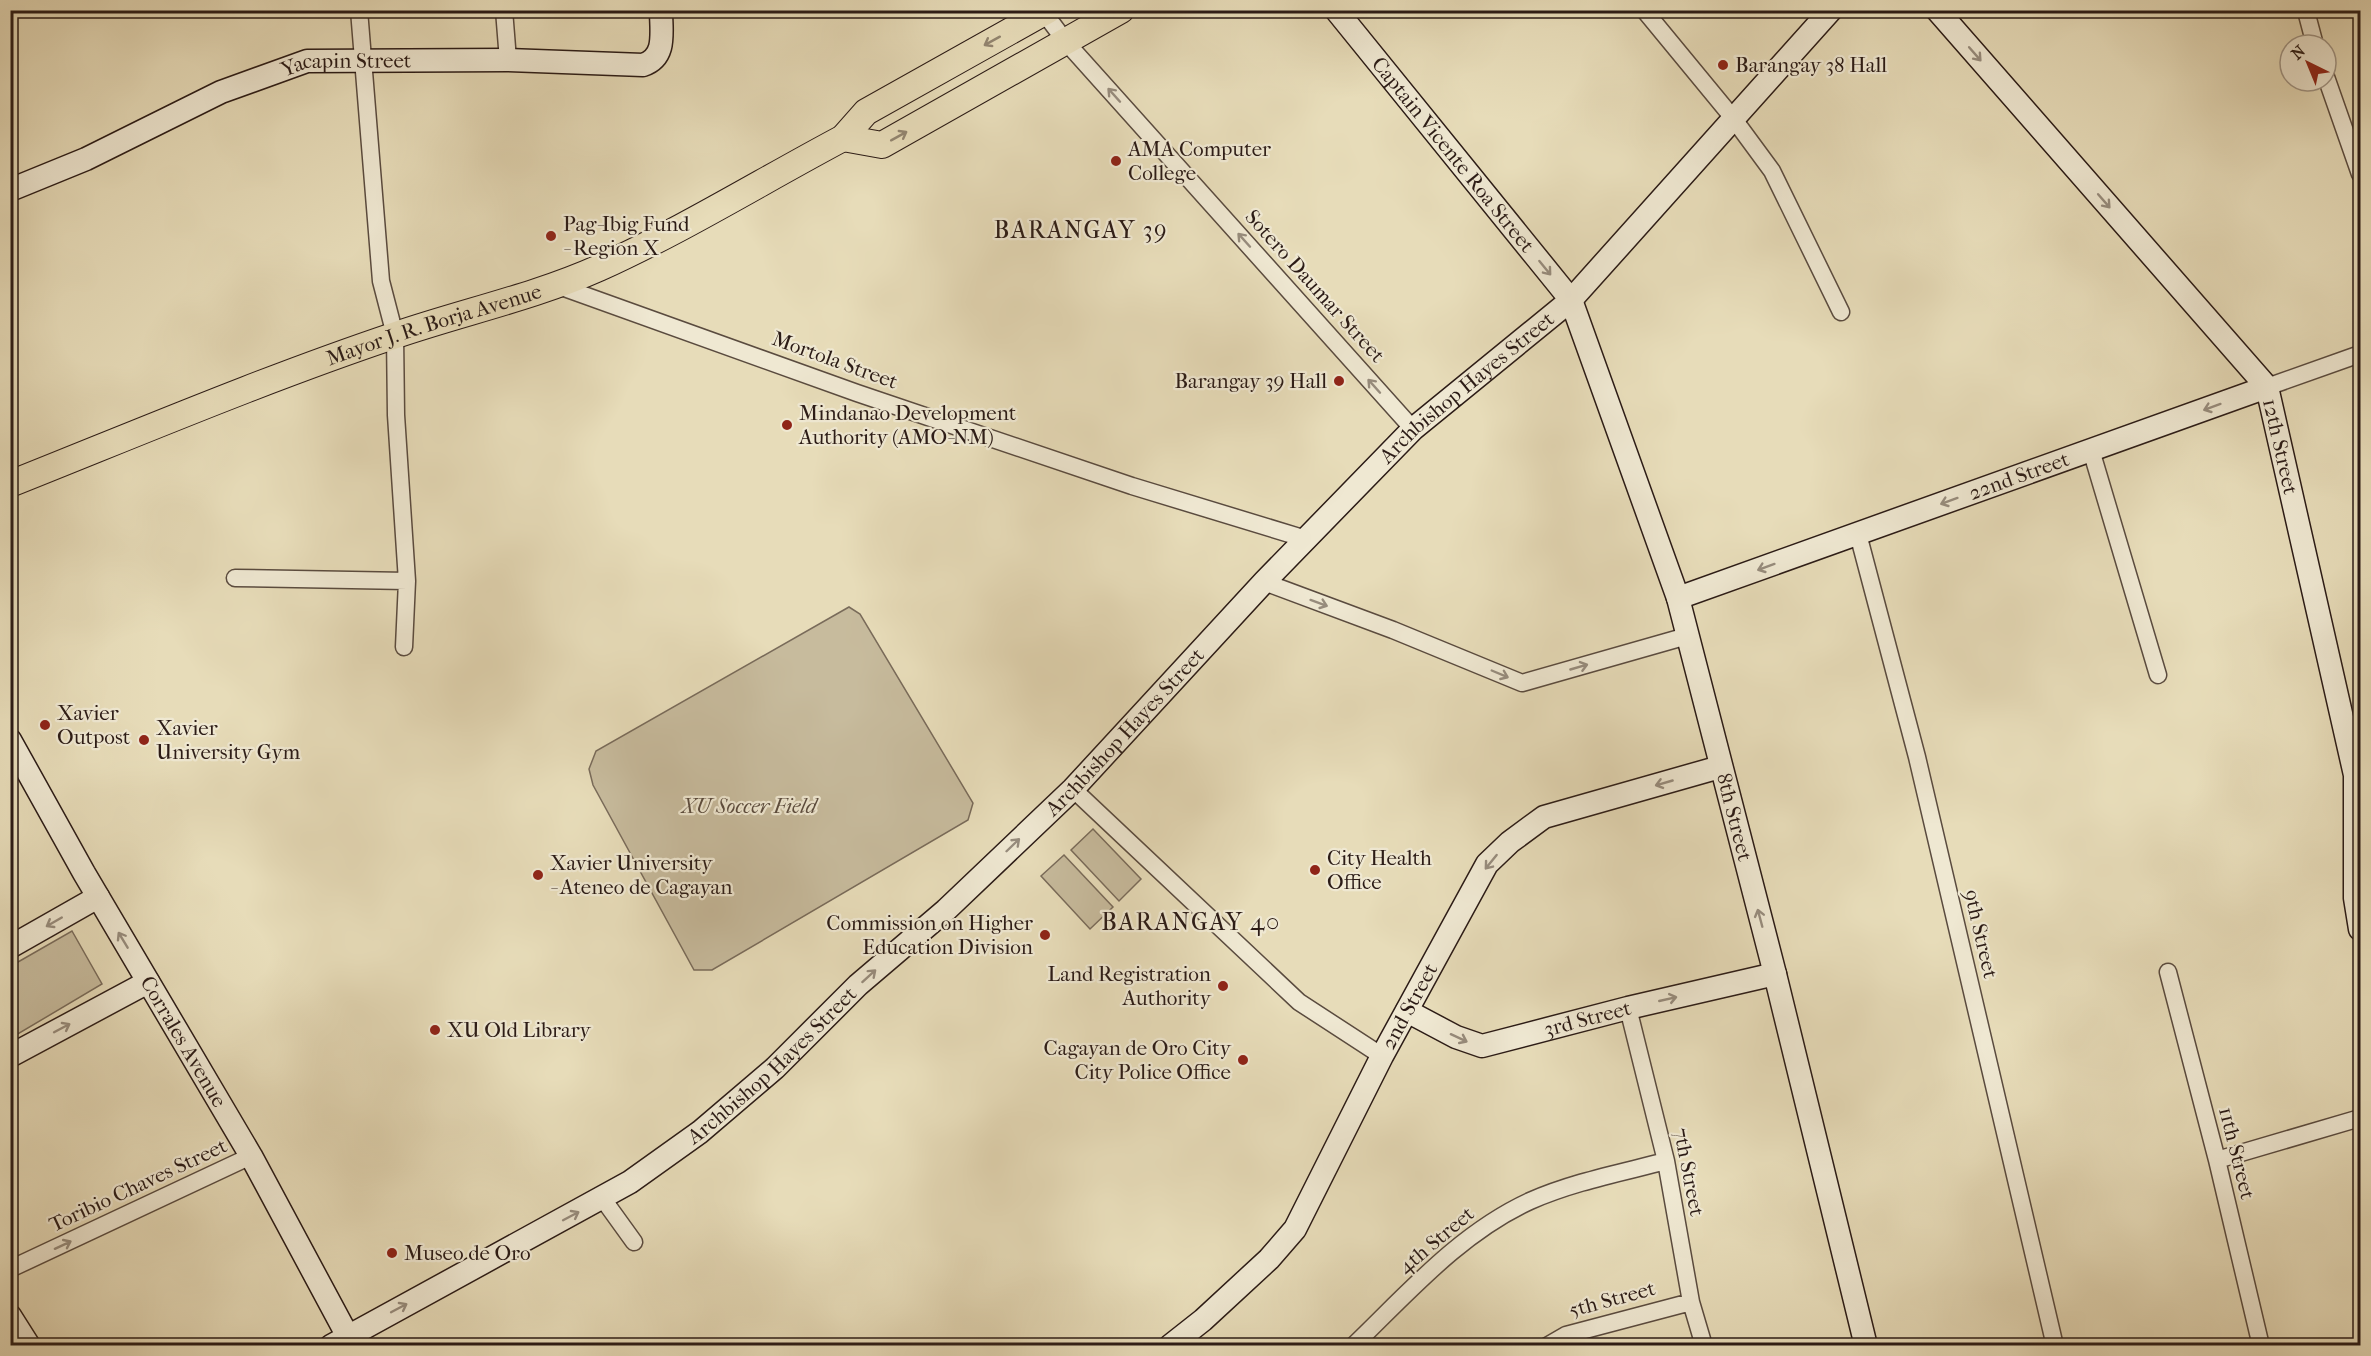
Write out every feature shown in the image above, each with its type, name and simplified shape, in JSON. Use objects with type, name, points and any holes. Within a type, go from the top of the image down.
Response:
[{"type":"main road","points":[[843,138],[882,145],[1121,10]]},
{"type":"main road","name":"Mayor J. R. Borja Avenue","points":[[10,484],[165,422],[395,335],[556,285],[651,243],[843,138],[866,112],[1045,11]]},
{"type":"street","points":[[359,10],[381,281],[395,335],[396,415],[407,581],[404,647]]},
{"type":"street","points":[[504,10],[508,60]]},
{"type":"street","name":"Yacapin Street","points":[[10,190],[86,159],[221,92],[285,67],[307,61],[508,60],[643,65],[652,62],[660,52],[661,10]]},
{"type":"street","name":"Captain Vicente Roa Street","points":[[1336,10],[1571,300]]},
{"type":"street","points":[[1644,10],[1733,118],[1772,171],[1841,312]]},
{"type":"street","name":"Archbishop Hayes Street","points":[[344,1342],[603,1198],[700,1132],[776,1068],[858,985],[946,910],[1073,789],[1264,582],[1413,429],[1571,300],[1831,10]]},
{"type":"street","name":"12th Street","points":[[1937,10],[2267,387],[2355,775],[2355,898],[2361,928]]},
{"type":"street","points":[[2306,10],[2312,33]]},
{"type":"street","name":"Sotero Daumar Street","points":[[1045,11],[1066,42],[1413,429]]},
{"type":"street","points":[[2332,93],[2361,174]]},
{"type":"street","name":"Mortola Street","points":[[556,285],[857,393],[1132,486],[1306,539]]},
{"type":"street","name":"8th Street","points":[[1571,300],[1678,598],[1775,974],[1866,1346]]},
{"type":"street","name":"22nd Street","points":[[1678,598],[2361,354]]},
{"type":"street","points":[[2091,450],[2158,675]]},
{"type":"street","name":"9th Street","points":[[1858,534],[1917,757],[2055,1346]]},
{"type":"street","points":[[235,578],[407,581]]},
{"type":"street","points":[[1264,582],[1393,630],[1522,683],[1687,636]]},
{"type":"street","name":"Corrales Avenue","points":[[10,740],[98,897],[251,1156],[344,1342]]},
{"type":"street","name":"2nd Street","points":[[1170,1346],[1203,1320],[1252,1274],[1295,1228],[1382,1056],[1487,864],[1526,828],[1544,817],[1720,767]]},
{"type":"street","points":[[1073,789],[1299,1002],[1382,1056]]},
{"type":"street","points":[[10,947],[98,897]]},
{"type":"street","name":"11th Street","points":[[2168,972],[2217,1160],[2261,1346]]},
{"type":"street","name":"3rd Street","points":[[1407,1011],[1456,1037],[1482,1046],[1628,1008],[1775,974]]},
{"type":"street","points":[[10,1056],[148,982]]},
{"type":"street","name":"7th Street","points":[[1628,1008],[1666,1161],[1690,1302],[1704,1346]]},
{"type":"street","points":[[2217,1160],[2361,1118]]},
{"type":"street","name":"Toribio Chaves Street","points":[[10,1269],[251,1156]]},
{"type":"street","name":"4th Street","points":[[1353,1346],[1443,1260],[1496,1220],[1529,1202],[1565,1187],[1666,1161]]},
{"type":"street","points":[[603,1198],[634,1242]]},
{"type":"street","name":"5th Street","points":[[1547,1346],[1566,1335],[1690,1302]]},
{"type":"street","points":[[10,1316],[29,1346]]},
{"type":"green space","name":"XU Soccer Field","points":[[849,607],[860,614],[973,803],[968,820],[712,970],[694,970],[593,785],[589,769],[596,751]]},
{"type":"green space","points":[[1093,829],[1141,879],[1119,901],[1071,850]]},
{"type":"green space","points":[[1064,855],[1113,907],[1090,929],[1041,876]]},
{"type":"green space","points":[[72,931],[102,984],[11,1038],[11,966]]},
{"type":"place","name":"Barangay 38 Hall","points":[[1723,65]]},
{"type":"place","name":"AMA Computer College","points":[[1116,161]]},
{"type":"place","name":"Pag-Ibig Fund - Region X","points":[[551,236]]},
{"type":"place","name":"Barangay 39 Hall","points":[[1339,381]]},
{"type":"place","name":"Mindanao Development Authority (AMO-NM)","points":[[787,425]]},
{"type":"place","name":"Xavier Outpost","points":[[45,725]]},
{"type":"place","name":"Xavier University Gym","points":[[144,740]]},
{"type":"place","name":"City Health Office","points":[[1315,870]]},
{"type":"place","name":"Xavier University - Ateneo de Cagayan","points":[[538,875]]},
{"type":"place","name":"Commission on Higher Education Division","points":[[1045,935]]},
{"type":"place","name":"Land Registration Authority","points":[[1223,986]]},
{"type":"place","name":"XU Old Library","points":[[435,1030]]},
{"type":"place","name":"Cagayan de Oro City City Police Office","points":[[1243,1060]]},
{"type":"place","name":"Museo de Oro","points":[[392,1253]]},
{"type":"district","name":"BARANGAY 39","points":[[1081,230]]},
{"type":"district","name":"BARANGAY 40","points":[[1191,922]]}]
